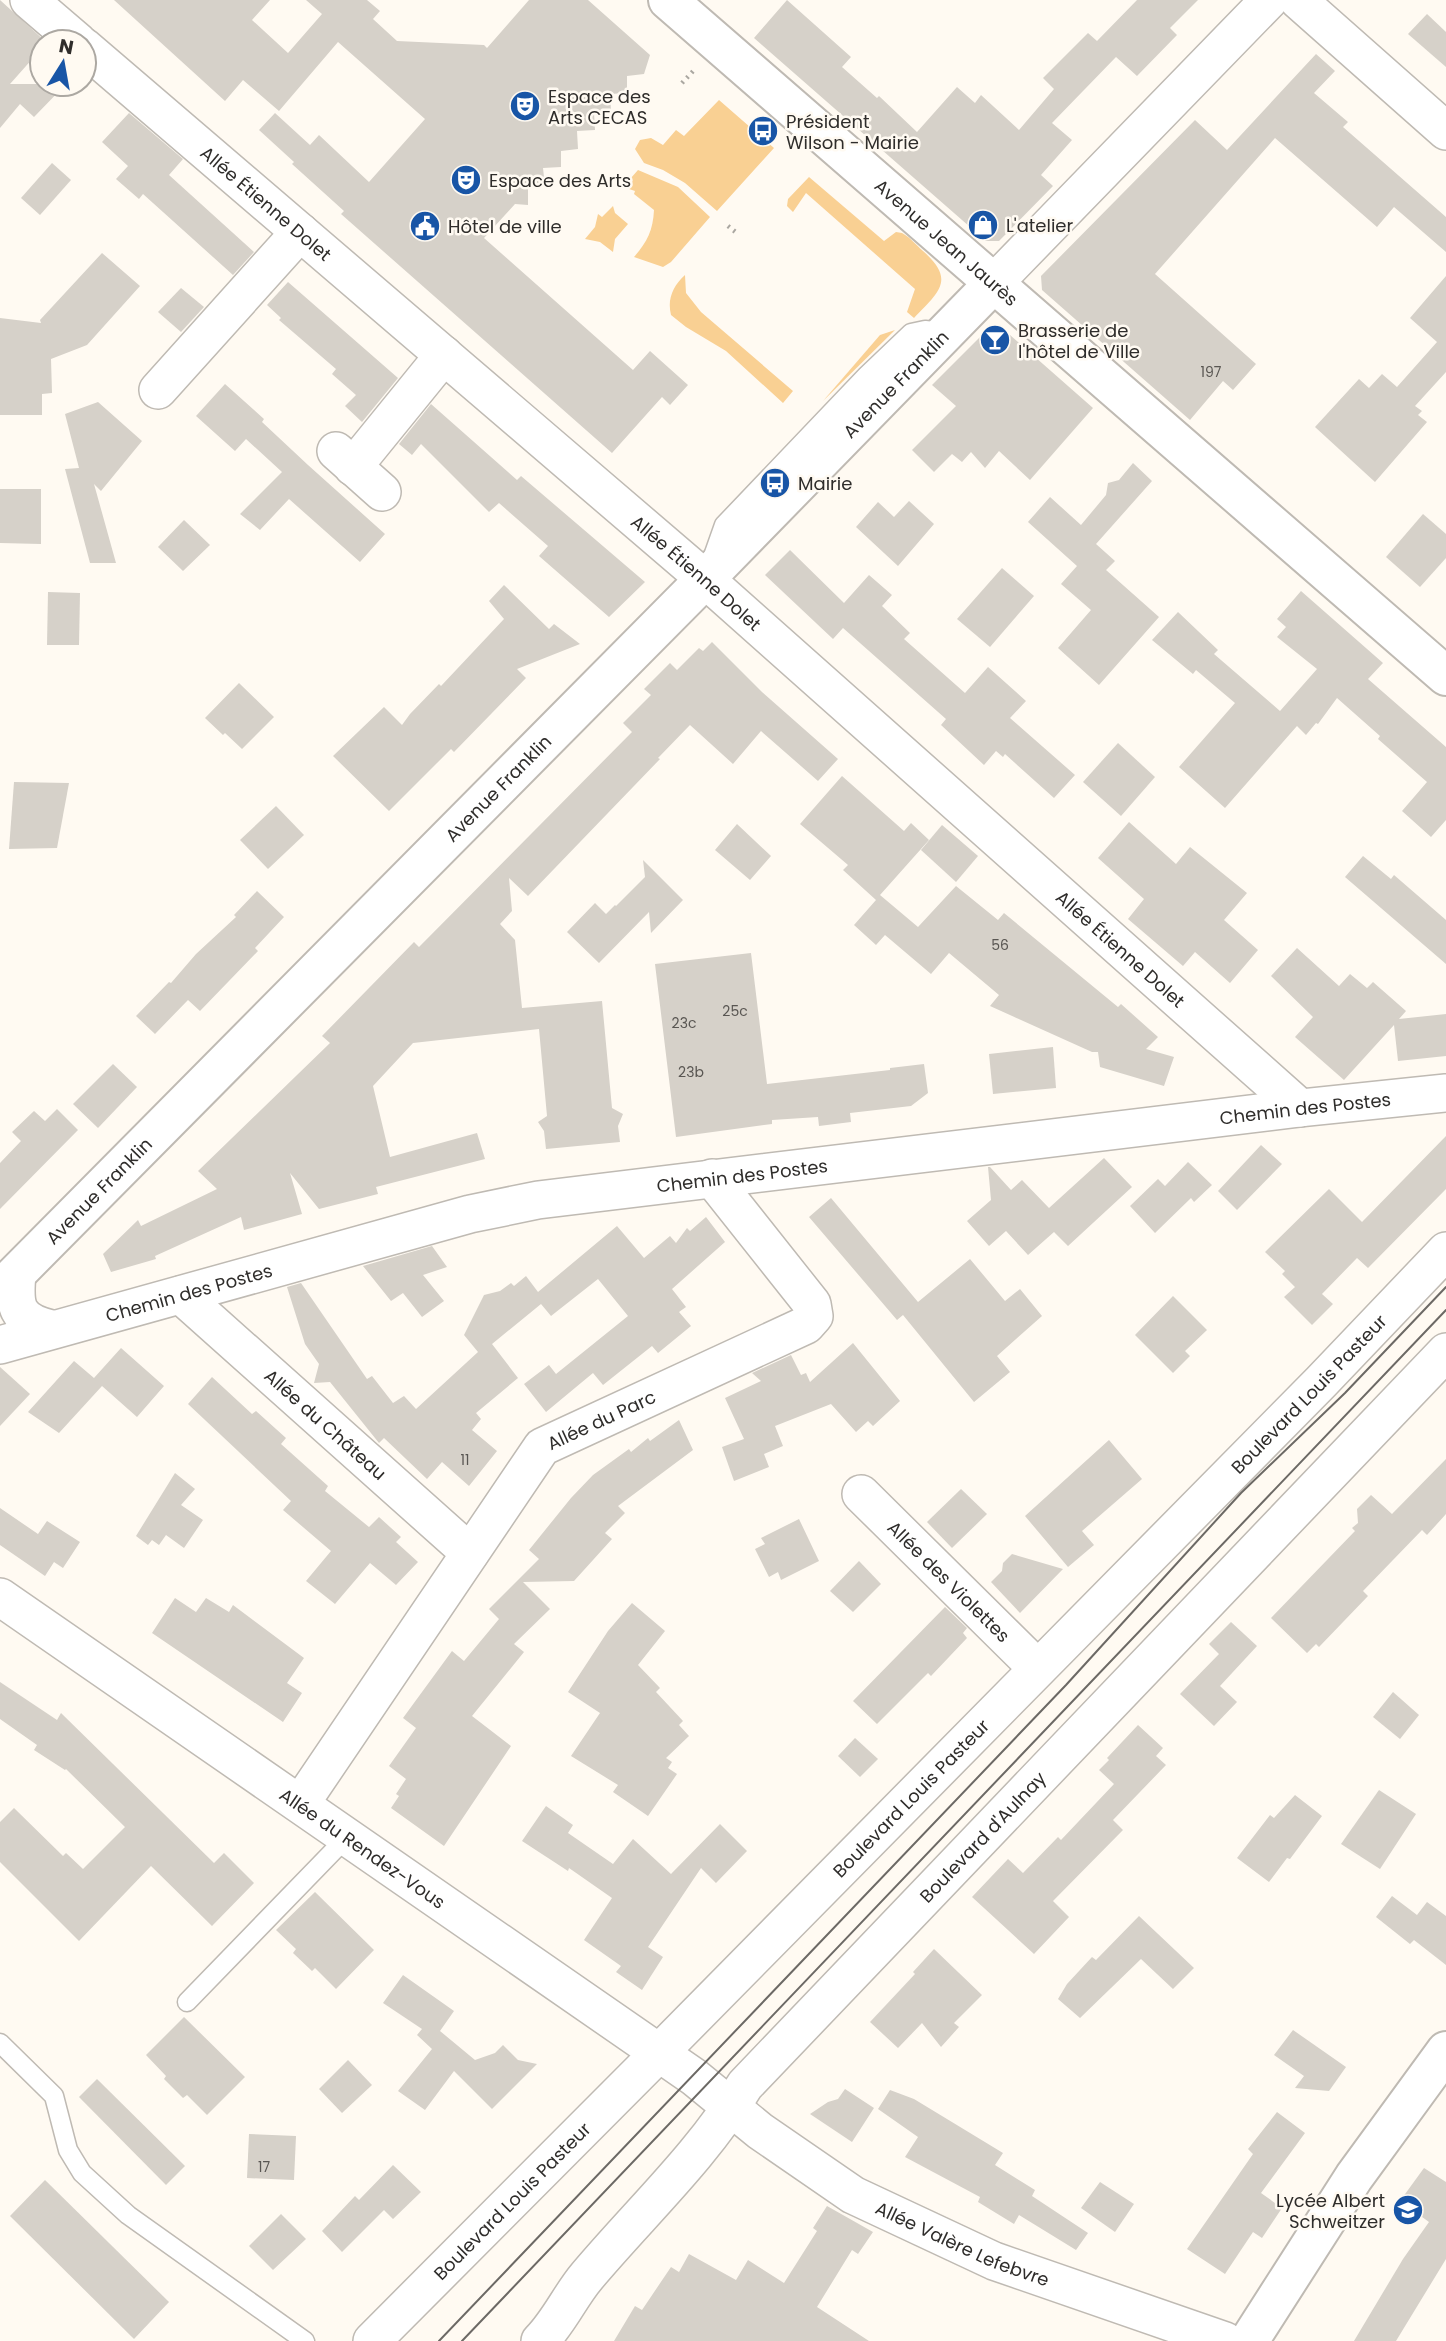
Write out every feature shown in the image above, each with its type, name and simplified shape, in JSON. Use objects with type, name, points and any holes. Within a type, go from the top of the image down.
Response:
[{"type":"street","points":[[29,0],[62,28]]},
{"type":"street","name":"Avenue Jean Jaurès","points":[[668,0],[1446,676]]},
{"type":"street","points":[[994,283],[1269,0]]},
{"type":"street","points":[[1298,0],[1446,131]]},
{"type":"street","name":"Allée Étienne Dolet","points":[[98,59],[705,579],[1300,1108]]},
{"type":"street","points":[[158,390],[300,232]]},
{"type":"street","name":"Avenue Franklin","points":[[8,1281],[705,579],[994,283]]},
{"type":"street","points":[[382,492],[344,458],[444,355]]},
{"type":"street","name":"Chemin des Postes","points":[[0,1345],[470,1213],[538,1200],[1300,1108],[1446,1093]]},
{"type":"street","name":"Allée du Parc","points":[[301,1803],[542,1447],[806,1325],[814,1315],[812,1304],[712,1178]]},
{"type":"street","name":"Boulevard Louis Pasteur","points":[[372,2341],[659,2053],[1446,1251]]},
{"type":"street","points":[[8,1281],[21,1315],[33,1325],[51,1329]]},
{"type":"street","name":"Allée du Château","points":[[181,1294],[470,1553]]},
{"type":"street","name":"Boulevard d'Aulnay","points":[[540,2341],[585,2278],[712,2135],[727,2105],[745,2085],[1446,1352]]},
{"type":"street","name":"Allée des Violettes","points":[[862,1494],[1037,1668]]},
{"type":"street","name":"Allée du Rendez-Vous","points":[[0,1597],[694,2077],[727,2105]]},
{"type":"street","points":[[1249,2341],[1353,2177],[1446,2051]]},
{"type":"street","name":"Allée Valère Lefebvre","points":[[727,2105],[853,2195],[982,2256],[1225,2341]]},
{"type":"lane","points":[[187,2002],[348,1836]]},
{"type":"lane","points":[[0,2043],[54,2096],[68,2150],[82,2173],[128,2216],[305,2341]]},
{"type":"path","points":[[728,226],[738,234]]},
{"type":"shaded area","points":[[719,100],[774,148],[717,211],[685,183],[644,163],[635,149],[640,140],[651,138],[663,145],[676,130],[684,136]]},
{"type":"shaded area","points":[[638,170],[678,187],[710,217],[671,262],[663,267],[634,257],[649,236],[654,210],[634,194],[635,191],[623,187]]},
{"type":"shaded area","points":[[809,177],[884,241],[896,232],[902,233],[933,261],[939,270],[940,286],[931,301],[914,318],[907,312],[915,289],[806,193],[793,212],[787,206],[788,199]]},
{"type":"shaded area","points":[[613,206],[615,213],[628,224],[615,239],[613,252],[600,242],[585,239],[595,227],[598,214],[602,217]]},
{"type":"shaded area","points":[[685,275],[686,293],[701,312],[793,391],[783,403],[726,351],[671,315],[672,293]]},
{"type":"shaded area","points":[[895,330],[823,401],[880,335]]},
{"type":"building","points":[[0,0],[31,28],[28,28],[28,64],[10,84],[28,84],[28,98],[52,98],[34,117],[20,104],[0,128]]},
{"type":"building","name":"Hôtel de ville","points":[[114,0],[270,0],[252,20],[288,53],[322,14],[306,0],[367,0],[380,11],[373,19],[397,41],[484,45],[487,48],[529,0],[588,0],[650,55],[644,74],[627,76],[627,93],[610,94],[611,111],[594,113],[595,130],[577,131],[578,149],[561,151],[561,167],[543,168],[545,186],[528,188],[528,205],[515,204],[484,238],[633,370],[650,351],[688,385],[670,405],[662,397],[612,453],[341,214],[344,211],[259,130],[275,113],[310,145],[319,135],[369,182],[425,119],[338,42],[279,111],[243,80],[225,101]]},
{"type":"building","points":[[787,0],[851,57],[842,67],[877,98],[879,96],[917,132],[957,87],[975,103],[981,95],[1019,130],[1054,89],[1043,78],[1088,33],[1097,41],[1137,0],[1198,0],[1170,28],[1177,35],[1137,76],[1116,57],[1052,123],[1072,140],[1041,175],[1053,186],[999,241],[986,241],[754,38]]},
{"type":"building","points":[[1427,14],[1446,32],[1446,67],[1408,34]]},
{"type":"building","points":[[1316,54],[1335,71],[1314,93],[1348,122],[1343,127],[1446,217],[1446,252],[1394,207],[1377,227],[1275,138],[1155,274],[1256,364],[1233,390],[1223,381],[1190,420],[1042,290],[1041,276],[1195,120],[1227,150]]},
{"type":"building","points":[[129,113],[183,159],[169,175],[254,252],[233,275],[143,194],[139,199],[116,179],[128,166],[102,142]]},
{"type":"building","points":[[52,163],[71,180],[40,215],[21,198]]},
{"type":"building","points":[[102,253],[140,286],[87,345],[51,359],[52,393],[42,394],[42,415],[0,415],[0,318],[41,323],[40,320]]},
{"type":"building","points":[[1446,276],[1446,372],[1415,406],[1422,411],[1418,415],[1427,422],[1375,482],[1315,427],[1359,379],[1369,388],[1382,374],[1397,387],[1437,342],[1410,318]]},
{"type":"building","points":[[288,282],[398,378],[362,422],[345,406],[356,395],[332,374],[336,369],[279,320],[281,318],[267,305]]},
{"type":"building","points":[[181,288],[204,307],[181,332],[158,312]]},
{"type":"building","points":[[989,328],[1002,328],[1093,408],[1030,480],[999,451],[985,468],[971,452],[962,462],[952,454],[934,472],[912,450],[956,406],[932,385]]},
{"type":"building","points":[[225,384],[264,419],[262,422],[385,534],[360,562],[289,499],[260,530],[240,514],[282,472],[246,439],[235,451],[196,416]]},
{"type":"building","points":[[98,402],[142,441],[101,491],[94,484],[116,563],[90,563],[65,469],[79,468],[65,414]]},
{"type":"building","points":[[431,404],[517,480],[521,476],[645,582],[609,617],[539,556],[548,546],[499,503],[489,512],[421,444],[412,455],[399,444]]},
{"type":"building","points":[[1133,463],[1152,481],[1096,544],[1115,561],[1106,570],[1159,617],[1099,685],[1058,648],[1091,610],[1061,584],[1077,566],[1028,522],[1050,497],[1081,525],[1106,495],[1108,483],[1119,480]]},
{"type":"building","points":[[0,489],[41,489],[41,544],[0,543]]},
{"type":"building","points":[[909,501],[934,524],[898,566],[856,527],[878,502],[894,517]]},
{"type":"building","points":[[1423,514],[1446,534],[1446,558],[1420,587],[1386,557]]},
{"type":"building","points":[[184,520],[210,545],[183,571],[158,547]]},
{"type":"building","points":[[790,550],[844,603],[869,575],[892,595],[882,606],[910,633],[904,639],[965,693],[988,667],[1026,701],[1010,718],[1075,775],[1054,798],[1005,754],[1003,757],[996,751],[984,765],[941,725],[946,719],[843,628],[833,639],[765,575]]},
{"type":"building","points":[[1002,568],[1034,596],[990,647],[957,619]]},
{"type":"building","points":[[504,585],[549,629],[554,624],[580,644],[517,669],[526,678],[454,752],[451,749],[389,811],[333,756],[384,707],[402,725],[439,684],[441,686],[504,619],[489,601]]},
{"type":"building","points":[[1301,591],[1383,663],[1368,679],[1446,747],[1446,820],[1431,837],[1402,811],[1427,782],[1337,698],[1318,724],[1306,735],[1297,726],[1225,808],[1179,767],[1235,703],[1196,670],[1193,674],[1152,640],[1178,612],[1218,650],[1214,654],[1280,711],[1317,669],[1277,637],[1286,627],[1277,619]]},
{"type":"building","points":[[48,592],[80,593],[79,645],[47,645]]},
{"type":"building","points":[[712,642],[762,692],[838,759],[818,781],[761,731],[733,764],[690,725],[528,896],[509,878],[512,911],[500,924],[515,940],[522,1008],[602,1001],[612,1108],[623,1114],[618,1126],[620,1142],[546,1149],[544,1131],[538,1122],[547,1116],[539,1029],[413,1043],[373,1086],[390,1157],[477,1133],[485,1159],[376,1187],[378,1194],[319,1209],[290,1173],[302,1214],[244,1230],[241,1217],[155,1256],[156,1259],[111,1272],[103,1254],[138,1220],[141,1226],[217,1189],[198,1171],[330,1043],[322,1036],[414,942],[419,947],[632,732],[623,723],[651,695],[644,689],[670,663],[677,670],[699,648],[703,651]]},
{"type":"building","points":[[239,683],[274,717],[242,749],[205,718]]},
{"type":"building","points":[[1118,743],[1155,777],[1121,816],[1083,782]]},
{"type":"building","points":[[842,776],[904,831],[911,823],[929,840],[880,895],[918,927],[956,886],[998,920],[1004,913],[1118,1007],[1121,1004],[1158,1037],[1146,1049],[1174,1057],[1164,1086],[1100,1067],[1098,1052],[1092,1052],[990,1006],[999,995],[949,953],[931,974],[885,935],[876,945],[854,925],[876,900],[843,870],[848,865],[800,824]]},
{"type":"building","points":[[14,782],[69,783],[57,848],[9,849]]},
{"type":"building","points":[[276,806],[304,835],[268,869],[240,840]]},
{"type":"building","points":[[1129,822],[1176,864],[1190,847],[1247,893],[1224,920],[1258,950],[1230,983],[1195,952],[1183,966],[1128,919],[1144,899],[1098,858]]},
{"type":"building","points":[[737,824],[771,856],[750,880],[715,850]]},
{"type":"building","points":[[942,825],[978,856],[956,882],[921,850]]},
{"type":"building","points":[[1363,856],[1391,879],[1394,875],[1446,920],[1446,964],[1345,877]]},
{"type":"building","points":[[643,860],[683,900],[651,933],[649,912],[599,963],[567,932],[595,903],[606,914],[616,906],[645,877]]},
{"type":"building","points":[[257,891],[284,917],[255,948],[258,951],[200,1011],[188,1000],[155,1034],[136,1016],[236,917],[234,915]]},
{"type":"building","points":[[1297,948],[1339,986],[1350,974],[1367,988],[1373,982],[1406,1011],[1399,1019],[1446,1014],[1446,1056],[1398,1061],[1394,1025],[1344,1080],[1295,1037],[1313,1017],[1271,976]]},
{"type":"building","points":[[751,953],[767,1084],[924,1064],[928,1093],[911,1106],[850,1113],[851,1122],[819,1126],[818,1117],[772,1120],[772,1124],[676,1137],[655,964]]},
{"type":"building","points":[[1053,1047],[1056,1088],[993,1094],[989,1054]]},
{"type":"building","points":[[113,1064],[137,1087],[98,1128],[73,1104]]},
{"type":"building","points":[[57,1109],[78,1130],[0,1209],[0,1163],[21,1141],[12,1132],[34,1111],[45,1121]]},
{"type":"building","points":[[1446,1136],[1446,1189],[1368,1268],[1357,1258],[1322,1294],[1333,1304],[1312,1325],[1284,1297],[1295,1287],[1282,1274],[1285,1271],[1265,1252],[1329,1189],[1362,1222]]},
{"type":"building","points":[[1261,1145],[1282,1164],[1237,1210],[1218,1191]]},
{"type":"building","points":[[1104,1158],[1132,1187],[1068,1246],[1054,1232],[1028,1255],[1006,1231],[989,1246],[967,1221],[991,1200],[988,1167],[1011,1190],[1022,1180],[1049,1208]]},
{"type":"building","points":[[1188,1162],[1212,1185],[1194,1202],[1191,1198],[1155,1233],[1130,1206],[1158,1179],[1165,1186]]},
{"type":"building","points":[[831,1198],[918,1302],[970,1259],[1005,1301],[1020,1289],[1042,1316],[997,1356],[1010,1372],[974,1402],[903,1315],[897,1320],[809,1217]]},
{"type":"building","points":[[706,1217],[725,1242],[672,1289],[686,1307],[679,1312],[691,1326],[658,1353],[652,1346],[603,1385],[593,1373],[546,1412],[524,1384],[549,1365],[556,1374],[628,1316],[598,1279],[551,1316],[541,1304],[492,1344],[518,1378],[476,1413],[481,1419],[472,1430],[497,1451],[469,1486],[442,1462],[427,1479],[384,1438],[379,1443],[330,1382],[314,1383],[319,1364],[305,1344],[287,1287],[301,1283],[367,1379],[372,1376],[393,1403],[404,1396],[416,1409],[478,1352],[464,1335],[484,1295],[500,1291],[511,1283],[514,1286],[526,1276],[538,1292],[617,1226],[644,1258],[670,1236],[676,1243],[687,1228],[690,1231]]},
{"type":"building","points":[[432,1246],[447,1267],[423,1275],[444,1301],[422,1317],[403,1293],[391,1301],[363,1266]]},
{"type":"building","points":[[1173,1296],[1207,1330],[1185,1351],[1190,1356],[1173,1373],[1135,1335]]},
{"type":"building","points":[[853,1343],[900,1401],[873,1426],[868,1421],[856,1432],[831,1404],[775,1426],[783,1446],[764,1454],[769,1467],[734,1481],[722,1447],[744,1439],[725,1398],[761,1381],[752,1373],[791,1355],[801,1375],[806,1373],[810,1382]]},
{"type":"building","points":[[121,1348],[164,1386],[137,1417],[102,1386],[59,1433],[28,1412],[74,1361],[94,1378]]},
{"type":"building","points":[[0,1367],[30,1394],[0,1426]]},
{"type":"building","points":[[212,1377],[252,1414],[256,1411],[286,1438],[281,1444],[328,1486],[325,1491],[369,1527],[379,1517],[401,1537],[396,1542],[418,1562],[396,1585],[370,1563],[335,1604],[306,1581],[331,1551],[283,1510],[291,1501],[188,1404]]},
{"type":"building","points":[[679,1420],[693,1450],[618,1506],[625,1513],[605,1533],[612,1539],[574,1581],[523,1582],[550,1609],[514,1644],[524,1652],[472,1716],[511,1746],[444,1846],[391,1808],[406,1779],[389,1766],[416,1728],[403,1718],[452,1651],[464,1661],[499,1619],[489,1609],[539,1559],[529,1550],[571,1498],[593,1475],[629,1449],[631,1452],[648,1438],[650,1441]]},
{"type":"building","points":[[1109,1440],[1142,1479],[1082,1531],[1094,1545],[1068,1567],[1025,1516]]},
{"type":"building","points":[[1446,1459],[1446,1514],[1427,1535],[1422,1530],[1363,1591],[1368,1596],[1319,1647],[1316,1644],[1307,1653],[1271,1618],[1355,1531],[1352,1528],[1358,1523],[1357,1509],[1371,1495],[1392,1514]]},
{"type":"building","points":[[175,1473],[195,1489],[181,1505],[203,1520],[184,1548],[166,1535],[159,1545],[152,1540],[148,1545],[136,1536]]},
{"type":"building","points":[[961,1489],[987,1514],[952,1548],[927,1522]]},
{"type":"building","points":[[0,1508],[38,1534],[47,1521],[80,1542],[63,1568],[54,1562],[45,1576],[0,1545]]},
{"type":"building","points":[[799,1519],[819,1561],[781,1580],[778,1572],[769,1577],[755,1549],[765,1544],[761,1538]]},
{"type":"building","points":[[1012,1554],[1063,1569],[1020,1613],[991,1582],[1002,1571],[1003,1563]]},
{"type":"building","points":[[859,1561],[881,1584],[853,1612],[830,1591]]},
{"type":"building","points":[[175,1598],[196,1612],[206,1598],[229,1612],[233,1605],[304,1658],[287,1683],[302,1693],[283,1722],[152,1633]]},
{"type":"building","points":[[632,1603],[665,1631],[638,1665],[660,1688],[656,1692],[683,1721],[679,1725],[689,1736],[666,1758],[672,1762],[668,1768],[677,1774],[648,1816],[613,1792],[618,1785],[571,1756],[600,1713],[568,1692],[608,1631]]},
{"type":"building","points":[[945,1607],[967,1628],[963,1633],[967,1638],[931,1676],[928,1673],[877,1724],[853,1701]]},
{"type":"building","points":[[1231,1622],[1257,1646],[1220,1686],[1237,1702],[1214,1726],[1180,1694],[1219,1654],[1209,1644]]},
{"type":"building","points":[[0,1682],[57,1720],[61,1713],[214,1863],[224,1853],[254,1883],[212,1926],[151,1866],[79,1941],[0,1862],[0,1822],[14,1808],[63,1856],[66,1853],[83,1869],[125,1827],[66,1769],[34,1750],[37,1745],[0,1719]]},
{"type":"building","points":[[1393,1692],[1419,1715],[1400,1739],[1373,1717]]},
{"type":"building","points":[[1138,1725],[1163,1748],[1156,1756],[1166,1765],[1113,1820],[1123,1830],[1053,1901],[1069,1917],[1034,1954],[972,1897],[1008,1859],[1023,1873],[1058,1837],[1061,1840],[1114,1784],[1099,1770]]},
{"type":"building","points":[[855,1738],[878,1759],[860,1777],[838,1756]]},
{"type":"building","points":[[1379,1790],[1416,1814],[1380,1869],[1341,1844]]},
{"type":"building","points":[[1295,1795],[1322,1816],[1269,1882],[1237,1858],[1270,1815],[1274,1818]]},
{"type":"building","points":[[546,1806],[573,1825],[568,1833],[613,1864],[633,1839],[671,1874],[720,1824],[747,1851],[716,1883],[701,1868],[648,1947],[663,1957],[642,1990],[616,1972],[621,1966],[584,1940],[612,1898],[569,1868],[568,1871],[522,1841]]},
{"type":"building","points":[[315,1892],[374,1950],[336,1989],[315,1968],[312,1971],[293,1953],[296,1949],[276,1930]]},
{"type":"building","points":[[1392,1896],[1417,1915],[1427,1902],[1446,1916],[1446,1965],[1414,1940],[1410,1944],[1376,1917]]},
{"type":"building","points":[[1139,1916],[1194,1968],[1173,1989],[1141,1959],[1080,2018],[1058,1999],[1067,1984],[1092,1957],[1096,1960]]},
{"type":"building","points":[[934,1949],[982,1995],[954,2023],[959,2027],[941,2047],[922,2023],[898,2048],[870,2022],[915,1974],[913,1972]]},
{"type":"building","points":[[403,1975],[454,2011],[440,2031],[475,2060],[495,2053],[503,2045],[518,2060],[537,2064],[492,2109],[454,2071],[425,2110],[398,2091],[432,2049],[417,2035],[422,2029],[383,2003]]},
{"type":"building","points":[[184,2017],[245,2077],[207,2115],[187,2095],[183,2098],[146,2055]]},
{"type":"building","points":[[1293,2030],[1346,2067],[1329,2091],[1295,2088],[1304,2076],[1274,2055]]},
{"type":"building","points":[[348,2060],[372,2085],[342,2113],[319,2089]]},
{"type":"building","points":[[97,2079],[185,2166],[166,2185],[79,2097]]},
{"type":"building","points":[[845,2089],[874,2108],[852,2142],[810,2114],[838,2099]]},
{"type":"building","points":[[890,2090],[914,2099],[1003,2153],[995,2165],[1035,2190],[1032,2196],[1088,2233],[1076,2250],[1019,2215],[1014,2224],[978,2202],[980,2197],[905,2157],[918,2137],[878,2109]]},
{"type":"building","points":[[1277,2112],[1305,2133],[1261,2193],[1282,2208],[1262,2238],[1253,2232],[1225,2274],[1187,2249],[1253,2154],[1248,2149]]},
{"type":"building","points":[[249,2134],[296,2136],[294,2180],[247,2178]]},
{"type":"building","points":[[393,2165],[421,2192],[393,2219],[384,2210],[342,2252],[322,2231],[355,2196],[359,2200]]},
{"type":"building","points":[[1424,2168],[1446,2182],[1446,2259],[1396,2341],[1354,2341],[1403,2259],[1429,2222],[1400,2201]]},
{"type":"building","points":[[45,2180],[169,2302],[134,2339],[10,2216]]},
{"type":"building","points":[[1100,2182],[1134,2204],[1115,2232],[1081,2208]]},
{"type":"building","points":[[827,2206],[873,2232],[858,2254],[852,2250],[817,2307],[869,2341],[614,2341],[635,2306],[642,2310],[671,2267],[679,2272],[689,2254],[736,2280],[748,2260],[784,2283],[817,2231],[813,2228]]},
{"type":"building","points":[[281,2214],[306,2239],[273,2270],[249,2246]]},
{"type":"tram line","points":[[439,2341],[1066,1685],[1241,1493],[1345,1393],[1446,1287]]},
{"type":"tram line","points":[[462,2341],[1446,1310]]},
{"type":"place","name":"Espace des Arts CECAS","points":[[525,106]]},
{"type":"place","name":"Président Wilson - Mairie","points":[[763,131]]},
{"type":"place","name":"Espace des Arts","points":[[466,180]]},
{"type":"place","name":"L'atelier","points":[[983,225]]},
{"type":"place","name":"Hôtel de ville","points":[[425,226]]},
{"type":"place","name":"Brasserie de l'hôtel de Ville","points":[[995,340]]},
{"type":"place","name":"Mairie","points":[[775,483]]},
{"type":"place","name":"Lycée Albert Schweitzer","points":[[1408,2210]]}]
